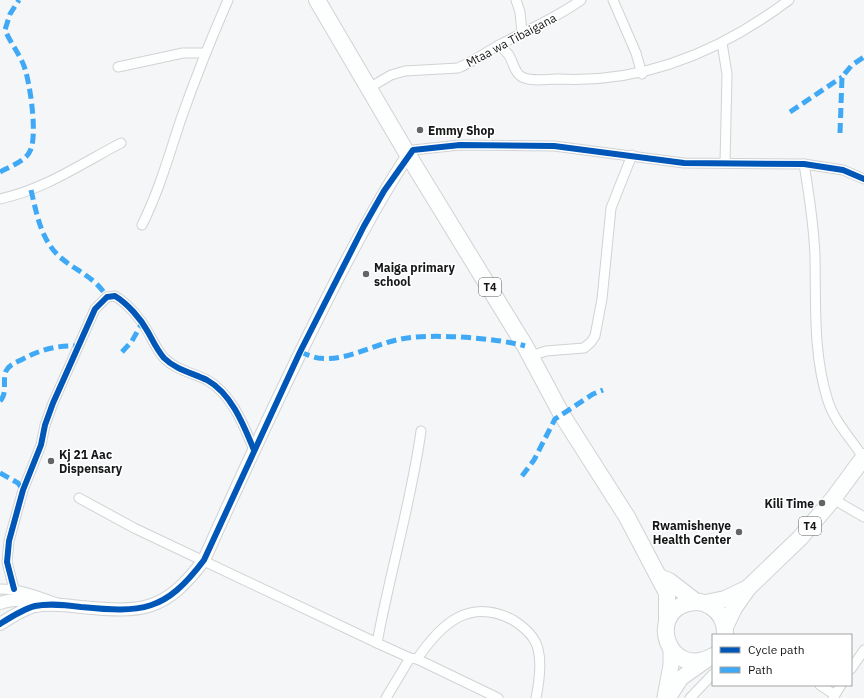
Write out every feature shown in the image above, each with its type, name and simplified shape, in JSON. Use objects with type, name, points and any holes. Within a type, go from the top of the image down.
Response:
[{"type":"highway","name":"T4","points":[[318,0],[408,155],[531,356],[562,415],[627,517],[667,593],[667,620],[665,630],[666,640],[671,650]]},
{"type":"highway","name":"T4","points":[[725,631],[734,608],[748,588],[800,538],[833,499],[864,457]]},
{"type":"highway","name":"T4","points":[[658,576],[669,581],[700,602],[715,609],[722,617],[725,631]]},
{"type":"highway","name":"T4","points":[[667,620],[674,611],[683,604],[725,599],[748,588]]},
{"type":"highway","points":[[671,650],[686,661],[695,662],[709,658]]},
{"type":"main road","points":[[664,698],[670,670],[671,650]]},
{"type":"main road","points":[[668,698],[681,678],[709,658]]},
{"type":"street","points":[[142,225],[160,188],[178,129],[205,54],[228,0]]},
{"type":"street","points":[[516,0],[520,12],[522,33]]},
{"type":"street","name":"Mtaa wa Tibaigana","points":[[369,88],[391,75],[405,71],[458,68],[522,33],[562,14],[581,0]]},
{"type":"street","points":[[613,0],[636,53],[642,74]]},
{"type":"street","points":[[499,45],[507,53],[518,74],[526,78],[576,80],[642,74],[690,58],[722,43],[753,26],[789,0]]},
{"type":"street","points":[[722,43],[727,74],[725,163]]},
{"type":"street","points":[[118,67],[183,53],[205,54]]},
{"type":"street","points":[[0,199],[31,190],[51,182],[121,143]]},
{"type":"street","points":[[0,624],[14,615],[35,606],[64,605],[121,610],[142,609],[176,591],[192,576],[204,560],[300,352],[364,226],[384,191],[413,150],[460,145],[554,146],[684,163],[804,164],[843,170],[864,179]]},
{"type":"street","points":[[531,356],[546,351],[584,348],[595,336],[602,299],[611,208],[632,155]]},
{"type":"street","points":[[804,164],[814,235],[817,343],[820,364],[828,401],[832,412],[864,457]]},
{"type":"street","points":[[14,590],[7,562],[9,541],[23,490],[40,445],[53,403],[95,309],[107,297],[115,296],[126,305],[147,330],[155,345],[170,363],[209,381],[219,388],[236,411],[254,450]]},
{"type":"street","points":[[377,643],[385,598],[418,457],[421,431]]},
{"type":"street","points":[[79,498],[134,528],[377,643],[498,698]]},
{"type":"street","points":[[833,499],[864,517]]},
{"type":"street","points":[[0,588],[14,590],[64,605]]},
{"type":"street","points":[[0,603],[12,599],[23,600],[35,606]]},
{"type":"street","points":[[386,698],[414,659],[441,629],[467,613],[483,612],[499,613],[517,623],[533,636],[538,650],[539,674],[536,698]]},
{"type":"street","points":[[852,668],[864,650]]},
{"type":"street","points":[[690,698],[712,675]]},
{"type":"street","points":[[821,686],[834,696],[840,686]]},
{"type":"marked path","points":[[0,172],[25,158],[28,155],[32,144],[33,122],[31,96],[26,74],[22,62],[5,30],[10,14],[19,0]]},
{"type":"marked path","points":[[840,133],[842,77],[852,65],[864,57]]},
{"type":"marked path","points":[[790,112],[842,77]]},
{"type":"marked path","points":[[31,190],[35,209],[48,243],[60,257],[97,284],[107,297]]},
{"type":"marked path","points":[[122,352],[132,341],[142,323]]},
{"type":"marked path","points":[[300,352],[318,358],[328,359],[349,355],[391,341],[428,336],[463,337],[513,343],[525,346]]},
{"type":"marked path","points":[[0,401],[4,394],[4,379],[6,371],[14,363],[35,353],[48,349],[63,346],[78,346]]},
{"type":"marked path","points":[[522,476],[534,460],[555,419],[593,394],[603,390]]},
{"type":"marked path","points":[[0,473],[18,483],[23,490]]},
{"type":"cycle path","points":[[0,624],[26,609],[41,605],[120,610],[151,605],[164,599],[177,590],[190,577],[204,560],[300,352],[364,226],[384,191],[413,150],[460,145],[554,146],[684,163],[804,164],[843,170],[864,179]]},
{"type":"cycle path","points":[[14,589],[7,562],[9,541],[23,490],[41,445],[45,425],[53,403],[95,309],[107,297],[115,296],[134,312],[164,358],[174,366],[207,380],[223,393],[236,411],[254,450]]},
{"type":"place","name":"Emmy Shop","points":[[420,130]]},
{"type":"place","name":"Maiga primary school","points":[[366,274]]},
{"type":"place","name":"Kj 21 Aac Dispensary","points":[[51,461]]},
{"type":"place","name":"Kili Time","points":[[822,503]]},
{"type":"place","name":"Rwamishenye Health Center","points":[[739,532]]}]
